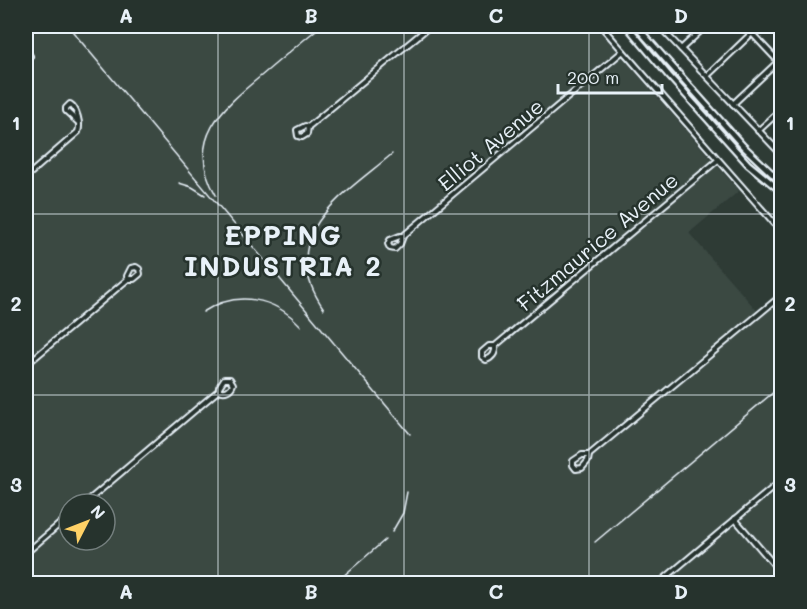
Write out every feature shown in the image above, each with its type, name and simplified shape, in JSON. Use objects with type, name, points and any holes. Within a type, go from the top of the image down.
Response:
[{"type":"main road","points":[[627,26],[748,164],[782,192]]},
{"type":"main road","points":[[636,26],[743,146],[782,183]]},
{"type":"main road","points":[[773,584],[782,575]]},
{"type":"street","points":[[207,26],[214,26]]},
{"type":"street","points":[[308,127],[430,26]]},
{"type":"street","points":[[601,26],[782,232]]},
{"type":"street","points":[[659,26],[782,155]]},
{"type":"street","points":[[681,49],[706,26]]},
{"type":"street","points":[[733,104],[780,60],[745,26]]},
{"type":"street","points":[[707,76],[752,33]]},
{"type":"street","points":[[26,50],[30,56],[26,59]]},
{"type":"street","name":"Elliot Avenue","points":[[403,236],[623,51]]},
{"type":"street","points":[[26,177],[80,130],[79,123],[75,108],[70,104],[66,111],[79,123]]},
{"type":"street","points":[[758,131],[782,109]]},
{"type":"street","name":"Fitzmaurice Avenue","points":[[495,346],[718,160]]},
{"type":"street","points":[[26,364],[128,279]]},
{"type":"street","points":[[589,455],[588,461],[582,468],[578,470],[574,468],[575,459],[582,455],[589,455],[782,295]]},
{"type":"street","points":[[98,492],[219,390]]},
{"type":"street","points":[[658,584],[782,480]]},
{"type":"street","points":[[735,519],[782,575]]},
{"type":"street","points":[[26,553],[57,526]]},
{"type":"street","points":[[26,576],[31,584]]},
{"type":"shaded area","points":[[26,26],[595,26],[739,191],[689,233],[759,313],[781,295],[781,566],[762,583],[33,584],[26,573]]},
{"type":"railway","points":[[68,26],[410,434]]},
{"type":"railway","points":[[216,195],[207,175],[204,158],[206,142],[212,127],[233,100],[321,26]]},
{"type":"railway","points":[[324,309],[310,283],[306,260],[310,239],[320,220],[335,202],[392,154]]},
{"type":"railway","points":[[179,183],[192,187],[205,195]]},
{"type":"railway","points":[[203,312],[229,301],[255,300],[279,308],[301,326]]},
{"type":"railway","points":[[595,542],[782,385]]},
{"type":"railway","points":[[392,532],[403,513],[407,492]]},
{"type":"railway","points":[[334,584],[385,540]]},
{"type":"district","name":"EPPING INDUSTRIA 2","points":[[283,250]]}]
